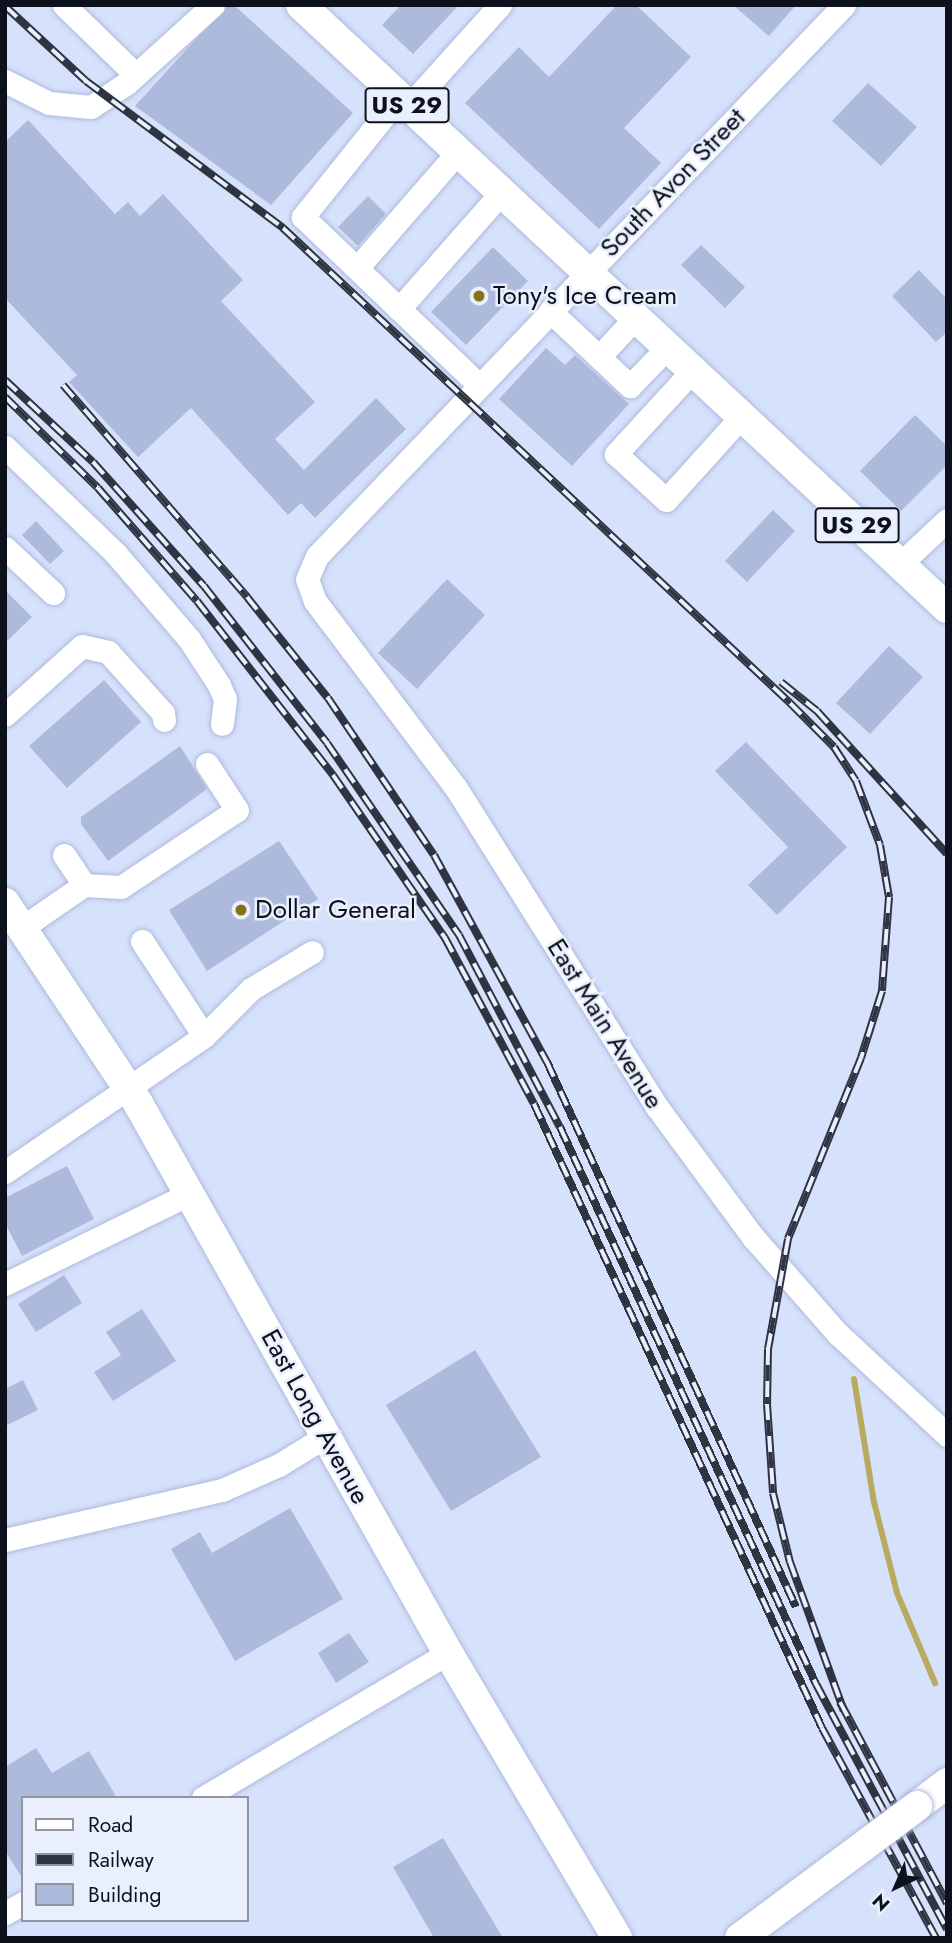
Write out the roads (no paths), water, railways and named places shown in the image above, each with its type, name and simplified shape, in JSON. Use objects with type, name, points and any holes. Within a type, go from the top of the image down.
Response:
[{"type":"main road","name":"US 29","points":[[300,5],[947,608]]},
{"type":"main road","name":"East Long Avenue","points":[[5,902],[129,1089],[448,1653],[617,1938]]},
{"type":"main road","points":[[740,1938],[947,1783]]},
{"type":"street","points":[[64,5],[136,75]]},
{"type":"street","points":[[5,81],[49,103],[90,107],[136,75],[213,5]]},
{"type":"street","points":[[479,385],[303,216],[404,102],[500,5]]},
{"type":"street","name":"South Avon Street","points":[[306,579],[317,556],[844,5]]},
{"type":"street","points":[[356,268],[458,152]]},
{"type":"street","points":[[399,309],[501,192]]},
{"type":"street","points":[[550,311],[630,386],[667,348]]},
{"type":"street","points":[[599,357],[635,318]]},
{"type":"street","points":[[692,371],[616,454],[666,500],[741,417]]},
{"type":"street","points":[[5,447],[116,554],[189,639],[225,699],[222,724]]},
{"type":"street","points":[[900,564],[947,520]]},
{"type":"street","points":[[5,548],[53,593]]},
{"type":"street","name":"East Main Avenue","points":[[306,579],[314,601],[456,788],[657,1107],[753,1237],[838,1334],[947,1436]]},
{"type":"street","points":[[5,715],[82,646],[108,652],[163,713],[164,720]]},
{"type":"street","points":[[23,927],[84,885],[121,887],[237,810],[207,764]]},
{"type":"street","points":[[64,855],[84,885]]},
{"type":"street","points":[[142,941],[204,1036]]},
{"type":"street","points":[[5,1172],[204,1036],[251,989],[312,952]]},
{"type":"street","points":[[5,1284],[189,1194]]},
{"type":"street","points":[[5,1540],[222,1490],[279,1465],[326,1436]]},
{"type":"street","points":[[205,1796],[448,1653]]},
{"type":"street","points":[[5,1913],[21,1904]]},
{"type":"waterway","points":[[854,1379],[874,1502],[897,1593],[935,1683]]},
{"type":"railway","points":[[5,6],[86,81],[283,228],[790,703],[834,747],[856,781],[880,845],[889,897],[882,991],[861,1058],[788,1239],[768,1349],[767,1404],[773,1493],[790,1562],[844,1711]]},
{"type":"railway","points":[[5,380],[93,462],[204,586],[327,743],[459,935],[560,1127],[816,1684],[947,1929]]},
{"type":"railway","points":[[63,385],[247,597],[328,698],[434,855],[547,1062],[796,1607]]},
{"type":"railway","points":[[5,397],[98,488],[197,601],[333,775],[445,938],[534,1104],[822,1728],[936,1938]]},
{"type":"railway","points":[[781,682],[817,711],[947,854]]},
{"type":"railway","points":[[840,1702],[947,1903]]},
{"type":"place","name":"Tony's Ice Cream","points":[[479,296]]},
{"type":"place","name":"Dollar General","points":[[241,910]]}]
